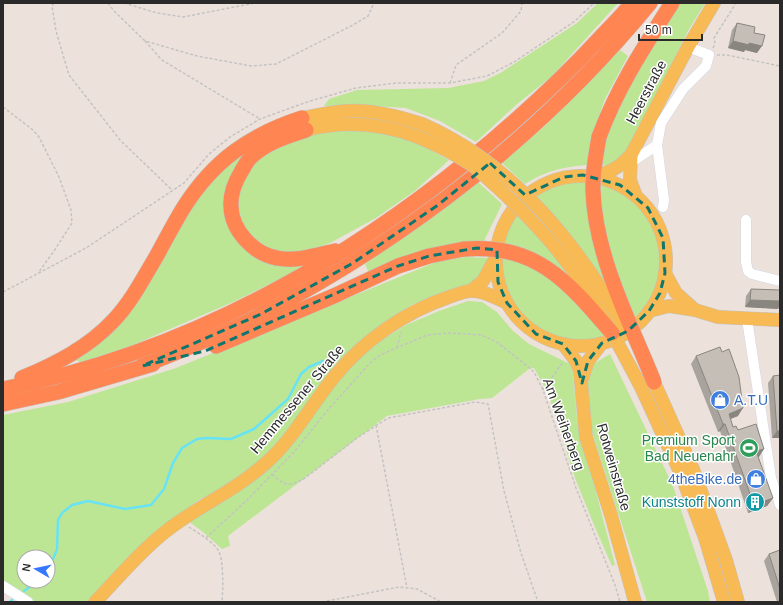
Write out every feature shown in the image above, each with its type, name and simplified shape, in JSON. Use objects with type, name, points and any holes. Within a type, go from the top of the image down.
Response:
[{"type":"highway","points":[[3,388],[56,377],[143,350],[195,330],[256,300],[317,267],[428,193],[486,147],[540,99],[573,67],[632,3]]},
{"type":"highway","points":[[142,366],[203,342],[262,314],[353,263],[438,205],[510,147],[582,79],[650,3]]},
{"type":"highway","points":[[648,384],[619,296],[605,259],[596,222],[593,191],[594,159],[599,137],[609,110],[628,73],[672,3]]},
{"type":"highway","points":[[304,124],[250,157],[236,180],[231,207],[234,218],[239,230],[249,243],[264,253],[277,258],[291,260],[346,249]]},
{"type":"highway","points":[[3,388],[70,355],[94,339],[114,321],[140,285],[184,207],[203,181],[227,157],[259,135],[304,124]]},
{"type":"highway","points":[[3,404],[58,392],[142,366],[205,351],[336,295],[398,266],[428,256],[464,249],[488,249],[506,252],[522,256],[538,263],[570,286],[607,338]]},
{"type":"main road","name":"Heerstraße","points":[[583,175],[604,174],[618,168],[631,159],[660,98],[714,3]]},
{"type":"main road","points":[[304,124],[347,110],[379,113],[406,118],[422,124],[455,140],[481,157],[518,188],[553,224],[583,263],[624,328],[648,384],[680,474],[705,538],[724,602]]},
{"type":"main road","points":[[304,124],[363,124],[391,128],[418,137],[437,145],[473,166],[525,214],[573,270],[590,296],[607,338],[648,384],[693,469],[717,533],[738,602]]},
{"type":"main road","points":[[631,159],[630,180],[636,196]]},
{"type":"main road","points":[[583,175],[602,178],[620,185],[636,196],[648,208],[657,222],[661,233],[666,255],[665,272],[660,293],[640,322],[616,338],[607,338],[582,346],[563,344],[536,334],[515,315],[506,303],[498,282],[496,259],[498,240],[505,222],[515,206],[529,193],[546,183],[564,177],[583,175]]},
{"type":"main road","points":[[472,290],[483,281],[496,259]]},
{"type":"main road","points":[[665,272],[676,293],[695,310]]},
{"type":"main road","points":[[472,290],[490,295],[506,303]]},
{"type":"main road","name":"Hemmessener Straße","points":[[95,602],[133,562],[180,521],[247,479],[268,462],[290,437],[335,375],[367,343],[418,310],[438,301],[472,290]]},
{"type":"main road","points":[[649,311],[669,306],[695,310],[718,316],[780,320]]},
{"type":"main road","points":[[582,383],[588,361],[607,338]]},
{"type":"main road","name":"Rotweinstraße","points":[[563,344],[576,361],[580,371],[582,383],[582,410],[586,437],[611,515],[635,602]]},
{"type":"main road","points":[[717,533],[748,602]]},
{"type":"main road","points":[[713,564],[719,602]]},
{"type":"street","points":[[662,207],[664,200],[657,145],[661,123],[683,89],[706,66],[709,55],[688,47]]},
{"type":"street","points":[[660,98],[673,104]]},
{"type":"street","points":[[631,159],[657,145]]},
{"type":"street","points":[[746,220],[746,262],[748,271],[752,274],[780,281]]},
{"type":"street","points":[[747,319],[771,478],[780,505]]},
{"type":"street","points":[[3,586],[28,602]]},
{"type":"path","points":[[54,3],[52,6],[56,31],[69,75],[120,140],[172,190]]},
{"type":"path","points":[[108,3],[162,60],[260,119]]},
{"type":"path","points":[[124,3],[157,13],[184,17],[255,3]]},
{"type":"path","points":[[145,41],[197,56],[251,66],[276,64],[368,16],[374,3]]},
{"type":"path","points":[[450,83],[456,65],[502,33],[521,11],[522,3]]},
{"type":"path","points":[[736,3],[714,38],[715,44],[709,55],[727,55],[780,66]]},
{"type":"path","points":[[3,107],[39,136],[59,177],[71,210],[72,224],[37,274]]},
{"type":"path","name":"Am Weiherberg","points":[[397,348],[427,335],[449,333],[481,335],[496,342],[534,372],[543,390],[576,488],[615,585],[620,602]]},
{"type":"path","points":[[543,390],[564,360]]},
{"type":"path","points":[[272,474],[284,484],[290,485],[296,483],[305,478],[376,425],[388,418],[476,402],[488,404],[504,491],[521,553],[538,602]]},
{"type":"path","points":[[376,425],[407,588]]},
{"type":"path","points":[[180,521],[206,538],[219,550],[222,567],[222,602]]},
{"type":"path","points":[[322,602],[399,587],[417,589],[441,602]]},
{"type":"highlighted area","points":[[490,163],[525,195],[564,177],[583,175],[620,185],[648,208],[663,238],[665,273],[660,293],[649,311],[628,331],[602,343],[588,361],[582,383],[576,361],[563,344],[536,334],[507,303],[498,282],[497,250],[477,248],[429,256],[398,266],[205,351],[142,366],[261,314],[353,263],[438,205]]},
{"type":"green space","points":[[598,3],[618,3],[552,76],[516,105],[476,142],[440,121],[406,108],[355,105],[324,106],[329,99],[357,90],[448,88],[484,81],[502,72],[577,23]]},
{"type":"green space","points":[[679,3],[705,3],[688,31],[627,153],[609,165],[601,165],[605,136],[636,68]]},
{"type":"green space","points":[[620,50],[628,56],[605,99],[592,135],[587,165],[554,170],[525,184],[502,163],[545,126]]},
{"type":"green space","points":[[353,127],[408,138],[449,160],[416,190],[376,218],[330,243],[302,253],[276,252],[251,237],[241,219],[237,198],[243,174],[267,152],[301,137]]},
{"type":"green space","points":[[253,145],[228,188],[246,251],[306,263],[290,274],[233,302],[133,345],[86,361],[80,362],[76,360],[87,353],[116,329],[196,198],[216,174]]},
{"type":"green space","points":[[581,181],[611,187],[631,199],[643,211],[655,231],[661,261],[655,291],[643,311],[631,323],[611,335],[581,341],[551,335],[531,323],[519,311],[507,291],[501,261],[507,231],[519,211],[531,199],[551,187]]},
{"type":"green space","points":[[478,182],[502,204],[484,241],[464,241],[452,244],[369,273],[365,264]]},
{"type":"green space","points":[[465,257],[491,258],[474,283],[413,304],[362,339],[337,363],[274,448],[228,486],[199,500],[161,527],[86,602],[36,602],[16,589],[56,589],[56,549],[16,549],[16,589],[3,580],[3,415],[68,402],[176,368],[436,262]]},
{"type":"green space","points":[[468,301],[482,302],[497,312],[512,330],[529,344],[570,364],[573,373],[577,419],[583,449],[615,565],[612,566],[594,525],[575,478],[548,393],[534,368],[529,369],[492,398],[387,416],[228,536],[230,546],[222,549],[188,521],[244,487],[368,348],[406,325]]},
{"type":"green space","points":[[610,354],[673,486],[708,591],[710,602],[647,602],[591,429],[586,397],[590,366]]},
{"type":"building","points":[[737,23],[755,27],[754,33],[765,35],[762,46],[749,43],[749,45],[733,41]]},
{"type":"building","points":[[751,289],[780,290],[780,301],[750,300]]},
{"type":"building","points":[[720,347],[722,352],[729,349],[739,377],[743,408],[729,414],[733,427],[736,426],[738,430],[756,424],[764,449],[756,451],[773,498],[754,505],[725,424],[723,424],[696,356]]},
{"type":"building","points":[[780,375],[780,431],[777,431],[773,376]]},
{"type":"building","points":[[780,550],[780,589],[769,554]]},
{"type":"waterway","points":[[56,552],[58,520],[62,513],[72,505],[88,501],[125,509],[151,505],[164,489],[173,463],[182,448],[197,439],[231,439],[254,429],[288,399],[301,374],[309,367],[323,361]]},
{"type":"place","name":"A.T.U","points":[[720,400]]},
{"type":"place","name":"Premium Sport Bad Neuenahr","points":[[749,448]]},
{"type":"place","name":"4theBike.de","points":[[756,479]]},
{"type":"place","name":"Kunststoff Nonn","points":[[755,502]]}]
